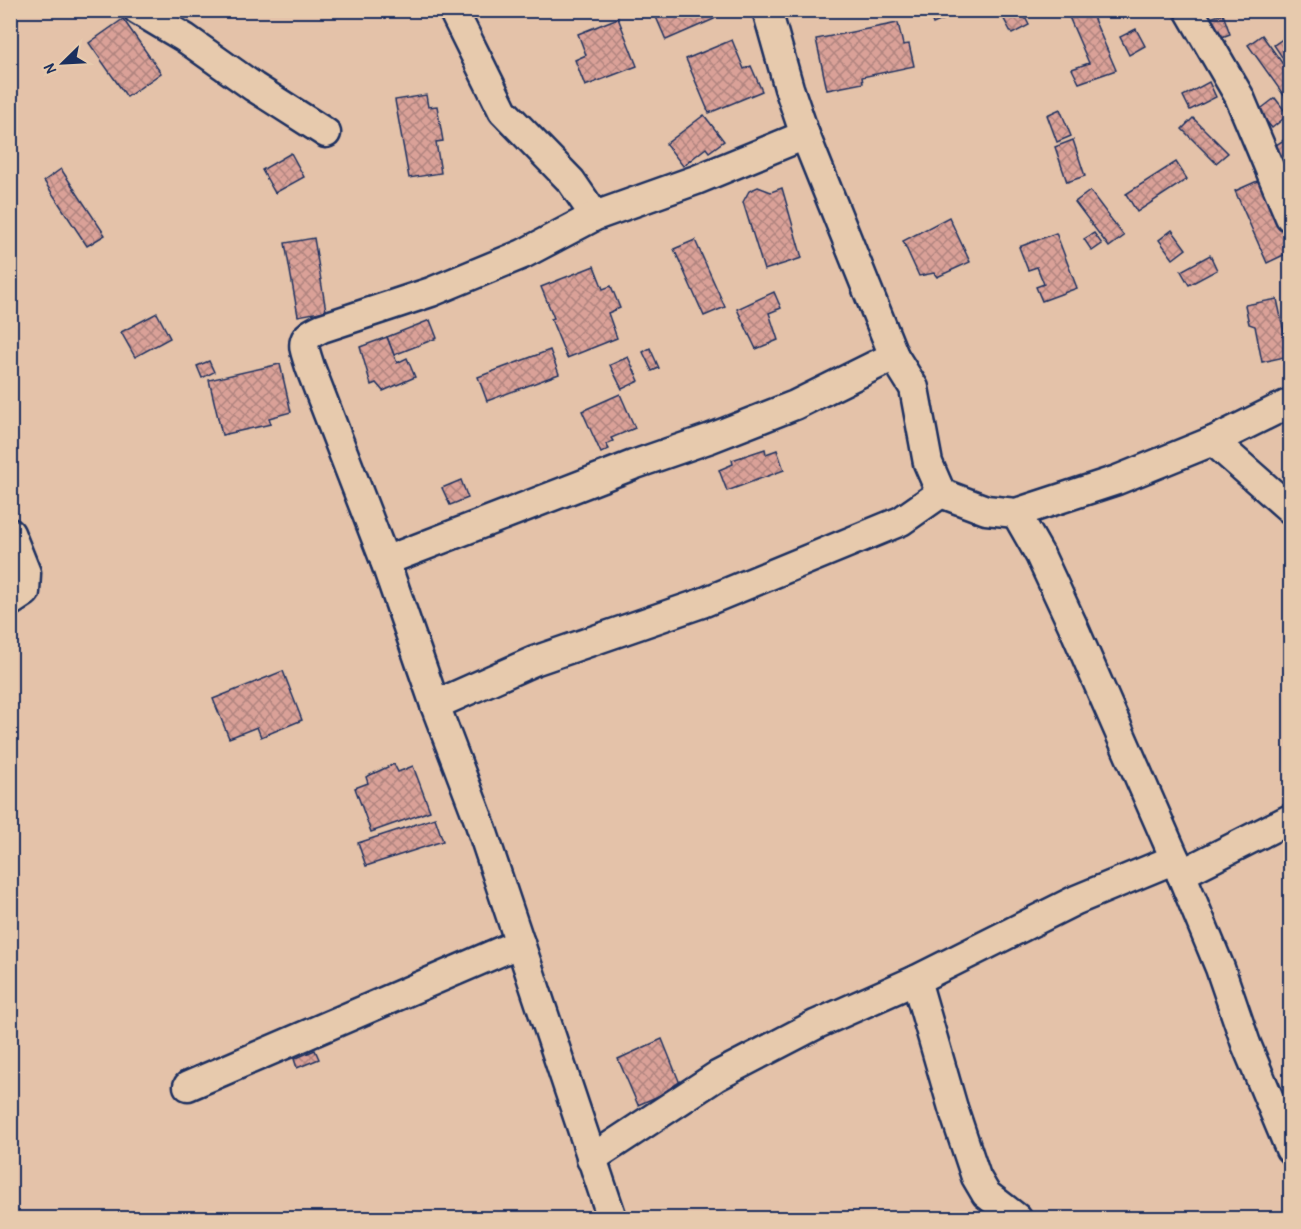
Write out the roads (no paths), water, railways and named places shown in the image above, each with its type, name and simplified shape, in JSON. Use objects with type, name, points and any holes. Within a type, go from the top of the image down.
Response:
[{"type":"street","points":[[138,10],[185,38],[254,87],[326,133]]},
{"type":"street","points":[[453,10],[502,111],[571,181],[596,216]]},
{"type":"street","points":[[767,10],[805,135],[894,356],[914,388],[928,463],[941,493],[986,510],[1016,513],[1117,480],[1213,441],[1290,403]]},
{"type":"street","points":[[1190,10],[1239,96],[1290,216]]},
{"type":"street","points":[[612,1218],[478,818],[435,705],[385,561],[310,367],[304,350],[304,342],[308,334],[451,284],[523,254],[596,216],[696,180],[805,135]]},
{"type":"street","points":[[385,561],[785,409],[894,356]]},
{"type":"street","points":[[1213,441],[1290,509]]},
{"type":"street","points":[[435,705],[534,661],[702,603],[890,526],[941,493]]},
{"type":"street","points":[[1016,513],[1040,555],[1073,626],[1178,867],[1220,969],[1246,1044],[1290,1149]]},
{"type":"street","points":[[10,532],[26,573],[25,591],[10,602]]},
{"type":"street","points":[[591,1159],[717,1076],[817,1024],[916,980],[1076,900],[1178,867],[1290,819]]},
{"type":"street","points":[[188,1086],[520,943]]},
{"type":"street","points":[[916,980],[953,1108],[976,1177],[986,1194],[1017,1218]]}]
